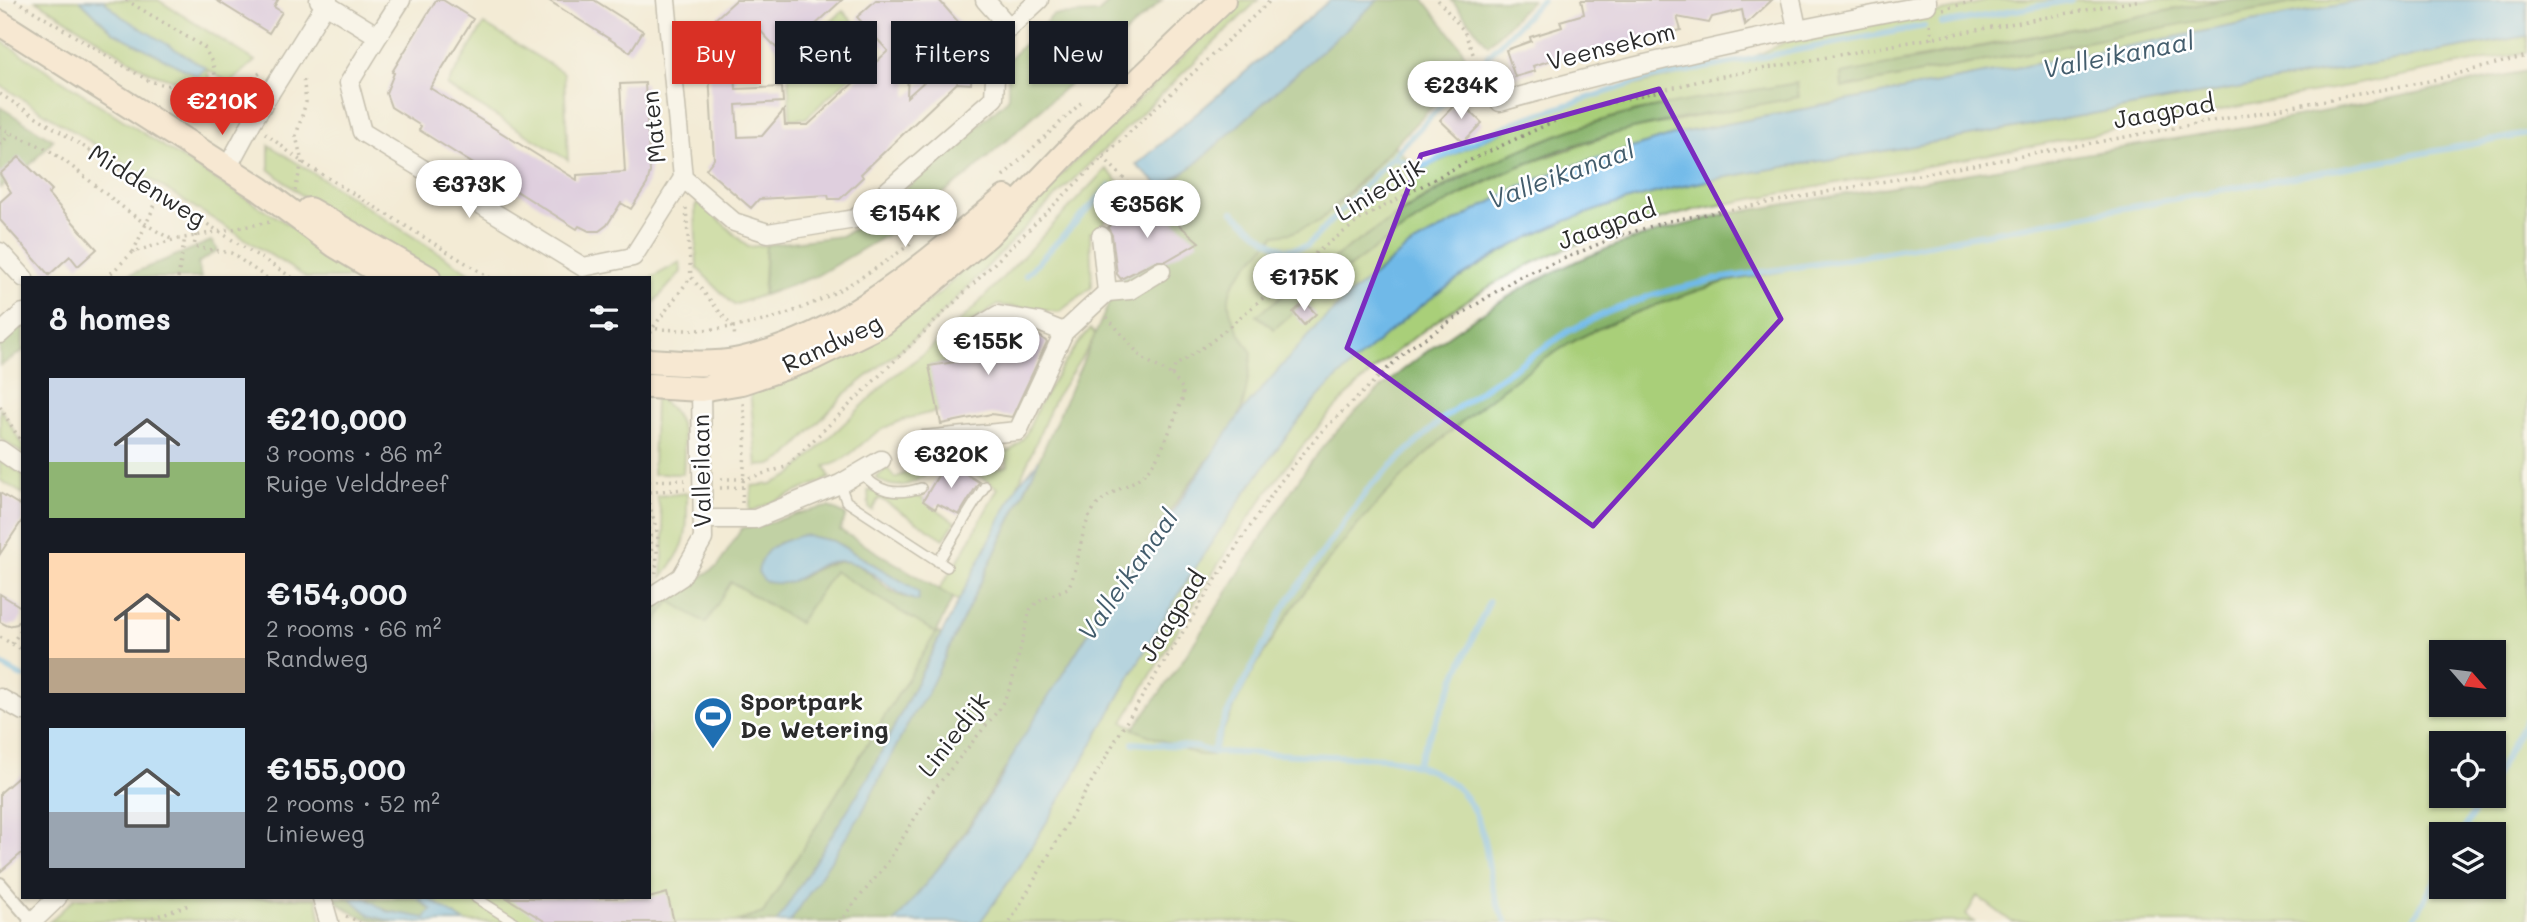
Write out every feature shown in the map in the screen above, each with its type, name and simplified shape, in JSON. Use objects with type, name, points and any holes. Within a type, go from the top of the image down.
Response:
[{"type":"main road","name":"Randweg","points":[[701,389],[740,371],[812,358],[883,323],[988,235],[1098,120],[1223,0]]},
{"type":"main road","points":[[0,23],[226,170],[424,276]]},
{"type":"main road","points":[[288,204],[335,245],[387,276]]},
{"type":"main road","points":[[651,361],[699,363]]},
{"type":"main road","name":"Randweg","points":[[699,363],[740,371]]},
{"type":"main road","name":"Valleilaan","points":[[699,363],[701,389]]},
{"type":"main road","points":[[651,386],[701,389]]},
{"type":"street","points":[[401,0],[349,83],[362,132],[583,268],[633,257],[683,178]]},
{"type":"street","name":"Maten","points":[[666,0],[683,178],[734,222],[768,233],[855,219],[994,97],[995,84]]},
{"type":"street","points":[[985,0],[1004,21]]},
{"type":"street","points":[[1791,0],[1797,28]]},
{"type":"street","points":[[226,170],[324,1],[378,36]]},
{"type":"street","name":"Veensekom","points":[[1482,74],[1500,102],[1601,73],[1797,28],[1927,2]]},
{"type":"street","name":"Maten","points":[[1014,21],[1029,3]]},
{"type":"street","points":[[1101,236],[1107,292]]},
{"type":"street","points":[[0,252],[22,276]]},
{"type":"street","points":[[923,440],[1018,431],[1064,332],[1107,292],[1129,290],[1161,271]]},
{"type":"street","points":[[0,334],[21,315]]},
{"type":"street","points":[[973,349],[970,332],[998,315],[1039,322],[1064,332]]},
{"type":"street","name":"Valleilaan","points":[[651,597],[681,577],[703,539],[701,389]]},
{"type":"street","points":[[0,450],[21,465]]},
{"type":"street","points":[[703,519],[755,519],[840,484],[880,460]]},
{"type":"street","points":[[0,698],[21,710]]},
{"type":"street","points":[[0,884],[29,918],[56,899]]},
{"type":"street","points":[[322,899],[328,922]]},
{"type":"lane","points":[[860,471],[877,488],[901,492],[921,488]]},
{"type":"lane","points":[[840,484],[846,501],[942,565],[952,540],[985,486]]},
{"type":"lane","points":[[479,899],[514,922]]},
{"type":"path","points":[[15,0],[149,81],[208,96],[220,102],[252,122],[302,162],[487,276]]},
{"type":"path","points":[[126,0],[204,47],[212,64],[220,102]]},
{"type":"path","name":"Randweg","points":[[745,479],[786,467],[1103,157],[1270,0]]},
{"type":"path","points":[[1438,0],[1464,31],[1482,74]]},
{"type":"path","points":[[1927,2],[1945,9],[1979,0]]},
{"type":"path","name":"Liniedijk","points":[[839,922],[886,865],[928,797],[1000,708],[1011,686],[1027,614],[1038,601],[1068,587],[1085,524],[1095,508],[1115,489],[1141,476],[1150,467],[1183,398],[1183,389],[1172,375],[1175,366],[1211,342],[1317,252],[1361,219],[1453,168],[1559,120],[1601,105],[1712,78],[2141,0]]},
{"type":"path","points":[[133,252],[185,237],[278,220],[297,188],[302,162],[296,136],[306,102],[301,42]]},
{"type":"path","name":"Jaagpad","points":[[1010,922],[1125,724],[1281,481],[1320,433],[1408,349],[1517,278],[1616,237],[1668,221],[2416,83],[2527,56]]},
{"type":"path","points":[[1002,178],[1091,93]]},
{"type":"path","name":"Middenweg","points":[[0,94],[290,276]]},
{"type":"path","points":[[0,126],[10,134],[51,152],[145,225],[173,240]]},
{"type":"path","points":[[0,145],[10,134]]},
{"type":"path","points":[[1103,157],[1135,190],[1170,201]]},
{"type":"path","points":[[683,178],[691,277],[734,329],[740,371],[745,479],[738,521]]},
{"type":"path","points":[[1101,236],[1135,190]]},
{"type":"path","points":[[109,276],[133,252],[160,194]]},
{"type":"path","points":[[196,235],[194,247],[232,253],[264,276]]},
{"type":"path","points":[[178,276],[185,237]]},
{"type":"path","name":"Randweg","points":[[651,328],[734,329],[805,308],[862,279],[916,240]]},
{"type":"path","points":[[651,327],[691,277]]},
{"type":"path","points":[[1113,324],[1149,364],[1172,375]]},
{"type":"path","points":[[0,407],[21,442]]},
{"type":"path","points":[[718,488],[744,487]]},
{"type":"path","points":[[651,492],[691,489]]},
{"type":"path","points":[[651,509],[659,535],[651,597]]},
{"type":"path","points":[[12,644],[21,629]]},
{"type":"path","points":[[0,637],[21,649]]},
{"type":"path","points":[[139,922],[192,904]]},
{"type":"highlighted area","points":[[1659,89],[1781,319],[1593,526],[1347,348],[1421,155]]},
{"type":"green space","points":[[36,0],[80,0],[113,32],[121,16],[103,0],[158,0],[255,61],[230,83],[207,69],[212,92],[149,72]]},
{"type":"green space","points":[[1112,0],[1162,0],[1128,31],[1128,21],[1047,21],[1053,15],[1098,13]]},
{"type":"green space","points":[[1241,0],[1258,0],[1042,210],[931,325],[844,395],[787,456],[771,465],[757,466],[750,390],[844,358],[939,294]]},
{"type":"green space","points":[[1378,0],[1424,0],[1461,47],[1470,68],[1320,221],[1291,233],[1275,235],[1237,279],[1229,302],[1239,332],[1252,353],[1246,391],[1238,418],[1128,572],[974,817],[923,888],[895,922],[790,922],[860,816],[913,714],[926,696],[1024,493],[1161,187],[1193,166]]},
{"type":"green space","points":[[1451,0],[1532,0],[1488,45]]},
{"type":"green space","points":[[1991,0],[2223,0],[1902,61],[2104,38],[2310,0],[2365,0],[1680,133],[1560,170],[1517,188],[1407,248],[1352,293],[1315,328],[1236,422],[1252,353],[1234,328],[1228,314],[1228,292],[1246,266],[1275,235],[1294,231],[1327,214],[1394,146],[1419,171],[1545,111],[1603,93],[1754,57],[1789,40],[1952,10]],"holes":[[[1797,83],[1721,112],[1622,131],[1515,168],[1436,208],[1381,244],[1318,290],[1274,329],[1257,316],[1310,274],[1416,202],[1462,176],[1557,135],[1637,111]]]},
{"type":"green space","points":[[2223,0],[2310,0],[1842,88],[1841,74]]},
{"type":"green space","points":[[843,11],[852,21],[832,21]]},
{"type":"green space","points":[[484,24],[564,73],[568,160],[447,86]]},
{"type":"green space","points":[[2527,36],[2527,52],[1694,210],[1595,238],[1530,265],[1497,282],[1431,325],[1370,374],[1319,426],[1264,496],[1239,533],[1123,722],[1199,755],[1213,755],[1240,696],[1274,637],[1314,579],[1358,523],[1407,471],[1459,424],[1513,381],[1567,345],[1624,318],[1724,282],[2527,134],[2527,922],[2012,922],[1977,896],[1966,915],[1974,922],[980,922],[1030,849],[1141,656],[1246,492],[1324,391],[1386,333],[1421,305],[1495,256],[1532,236],[1608,206],[1737,175]]},
{"type":"green space","points":[[1029,39],[1029,84],[1069,84],[967,176],[885,236],[816,276],[764,295],[766,245],[841,236],[869,221],[1008,99],[1008,84],[1015,84],[1015,53]]},
{"type":"green space","points":[[0,40],[203,172],[373,276],[304,276],[0,85]]},
{"type":"green space","points":[[2527,71],[2527,134],[1724,282],[1604,326],[1567,345],[1513,381],[1460,423],[1408,471],[1359,524],[1314,579],[1274,637],[1240,696],[1213,755],[1199,755],[1133,729],[1196,640],[1305,470],[1339,429],[1404,369],[1442,341],[1480,314],[1558,270],[1625,242],[1721,215],[2251,126]]},
{"type":"green space","points":[[1797,83],[1799,97],[1617,133],[1547,155],[1504,173],[1422,217],[1383,243],[1345,270],[1274,329],[1257,315],[1327,262],[1400,214],[1438,191],[1516,152],[1557,135],[1615,117],[1676,103]]},
{"type":"green space","points":[[789,84],[842,84],[806,118],[790,119]]},
{"type":"green space","points":[[0,107],[53,140],[30,165],[0,188]]},
{"type":"green space","points":[[269,145],[475,276],[441,276],[307,200],[269,169]]},
{"type":"green space","points":[[1106,169],[1125,188],[1102,230],[1090,232],[1092,287],[1059,312],[998,305],[960,330],[963,358],[930,366],[939,411],[891,425],[870,437],[839,462],[825,466],[830,478],[749,512],[752,486],[771,484],[790,476],[891,378],[926,352],[973,309]]},
{"type":"green space","points":[[699,201],[748,247],[766,245],[763,295],[734,305],[697,268],[695,207]]},
{"type":"green space","points":[[211,241],[218,250],[198,263],[201,276],[126,276]]},
{"type":"green space","points":[[680,262],[681,272],[651,306],[651,278]]},
{"type":"green space","points":[[21,326],[21,352],[0,366],[0,345]]},
{"type":"green space","points":[[1090,329],[1096,335],[1054,400],[1018,485],[959,601],[938,591],[965,549],[998,488],[943,453],[922,477],[913,482],[895,486],[876,478],[887,468],[895,478],[927,463],[925,451],[946,452],[979,460],[980,473],[1008,466],[1005,453],[1024,437],[1058,374]]},
{"type":"green space","points":[[655,397],[673,412],[682,430],[683,474],[653,474]]},
{"type":"green space","points":[[0,408],[21,442],[21,453],[0,438]]},
{"type":"green space","points":[[0,460],[21,474],[21,493],[0,480]]},
{"type":"green space","points":[[868,490],[883,495],[917,495],[955,522],[944,539],[879,498],[872,510],[869,508]]},
{"type":"green space","points":[[687,493],[685,538],[677,556],[662,577],[664,529],[657,496]]},
{"type":"green space","points":[[829,507],[846,515],[840,530],[953,598],[936,632],[941,634],[869,776],[777,922],[737,922],[763,913],[936,633],[834,571],[799,623],[731,582],[706,623],[670,601],[651,628],[651,608],[718,566],[742,528]],"holes":[[[803,535],[834,541],[910,586],[918,600],[901,596],[854,564],[840,562],[822,566],[799,579],[778,543]]]},
{"type":"green space","points":[[834,571],[936,633],[763,913],[735,922],[465,922],[430,899],[651,899],[651,628],[670,601],[731,582],[799,623]]},
{"type":"green space","points":[[74,899],[317,899],[321,922],[131,920],[49,922]]},
{"type":"green space","points":[[334,899],[351,899],[371,916],[396,922],[377,921],[348,910]]},
{"type":"green space","points":[[367,899],[418,899],[432,911],[425,918],[386,910]]},
{"type":"water","points":[[80,0],[103,0],[121,16],[206,68],[197,76],[113,32]]},
{"type":"water","points":[[1330,0],[1378,0],[1193,166],[1161,187],[1136,165]]},
{"type":"water","name":"Valleikanaal","points":[[2365,0],[2527,0],[2527,36],[1694,184],[1608,206],[1566,221],[1518,243],[1472,270],[1408,316],[1341,374],[1319,396],[1281,444],[1228,517],[1180,593],[1030,849],[980,922],[895,922],[958,844],[1001,779],[1017,747],[1091,629],[1244,409],[1315,328],[1408,247],[1517,188],[1560,170],[1680,133]]},
{"type":"water","points":[[1039,460],[926,696],[913,714],[860,816],[790,922],[777,922],[869,776],[1018,485]]},
{"type":"water","points":[[803,535],[833,541],[910,586],[919,593],[918,601],[898,592],[862,567],[841,561],[821,565],[788,582],[764,581],[758,572],[763,556],[773,546]]},
{"type":"water","points":[[351,899],[368,899],[386,911],[425,918],[432,910],[418,899],[430,899],[465,922],[396,922],[371,916]]},
{"type":"building","points":[[216,0],[278,0],[274,7],[282,12],[269,33]]},
{"type":"building","points":[[436,0],[443,0],[473,19],[430,88],[577,180],[577,175],[625,172],[620,84],[645,83],[650,172],[647,184],[631,209],[621,203],[607,225],[599,231],[589,231],[579,226],[577,229],[419,130],[421,126],[391,107],[386,93],[394,73],[392,72]]},
{"type":"building","points":[[548,0],[594,0],[643,31],[630,52]]},
{"type":"building","points":[[736,0],[842,0],[819,21],[775,21],[775,46],[761,31],[761,21],[715,21]]},
{"type":"building","points":[[876,0],[939,0],[957,21],[891,21],[891,84],[908,84],[907,97],[922,84],[956,84],[861,174],[863,177],[840,199],[829,199],[828,195],[759,199],[751,208],[706,169],[714,159],[710,84],[736,84],[736,89],[782,87],[783,102],[736,105],[738,137],[762,136],[784,110],[785,125],[808,125],[852,84],[877,84],[877,61],[888,51],[877,39],[877,21],[861,21],[857,17]]},
{"type":"building","points":[[1581,0],[1772,0],[1745,25],[1742,10],[1712,17],[1709,23],[1677,17],[1681,30],[1555,59],[1533,66],[1535,71],[1515,77],[1506,50],[1531,41],[1530,37],[1562,27],[1560,21],[1584,14]]},
{"type":"building","points":[[1459,100],[1482,123],[1463,142],[1440,120]]},
{"type":"building","points":[[19,157],[52,190],[48,194],[97,249],[78,266],[70,256],[49,275],[0,220],[0,202],[11,192],[0,174]]},
{"type":"building","points":[[1152,202],[1199,242],[1166,261],[1156,261],[1121,279],[1117,274],[1112,235],[1108,228],[1121,210],[1138,217]]},
{"type":"building","points":[[1305,302],[1316,314],[1304,325],[1293,312]]},
{"type":"building","points":[[1000,327],[1036,333],[1047,342],[1012,417],[991,414],[941,424],[929,366],[980,358],[984,352],[983,338]]},
{"type":"building","points":[[946,462],[979,482],[959,515],[938,504],[935,509],[923,501]]},
{"type":"building","points":[[0,493],[21,506],[21,522],[0,554]]},
{"type":"building","points":[[0,594],[21,607],[21,618],[17,624],[8,626],[0,622]]},
{"type":"building","points":[[21,775],[21,854],[0,872],[0,793]]},
{"type":"building","points":[[667,893],[674,922],[546,922],[509,899],[651,899]]},
{"type":"waterway","points":[[1487,57],[1542,0]]},
{"type":"waterway","points":[[1941,24],[2071,0]]},
{"type":"waterway","points":[[1233,212],[1268,241],[1286,250],[1307,246],[1392,157],[1420,168],[1517,121],[1647,79],[1924,26]]},
{"type":"waterway","points":[[1392,157],[1465,81]]},
{"type":"waterway","points":[[1212,752],[1225,718],[1284,607],[1370,486],[1441,420],[1483,389],[1569,331],[1606,313],[1652,295],[1717,279],[1842,260],[2527,134]]},
{"type":"waterway","points":[[1026,275],[1110,186]]},
{"type":"waterway","points":[[1417,763],[1489,602]]},
{"type":"waterway","points":[[0,664],[21,676]]},
{"type":"waterway","points":[[2506,756],[2527,718]]},
{"type":"waterway","points":[[1133,743],[1196,747],[1212,752],[1389,758],[1427,769],[1455,786],[1475,812],[1495,896],[1506,922]]},
{"type":"waterway","points":[[2468,822],[2476,808]]},
{"type":"waterway","points":[[2412,922],[2429,892]]},
{"type":"place","name":"Sportpark De Wetering","points":[[713,750]]}]
